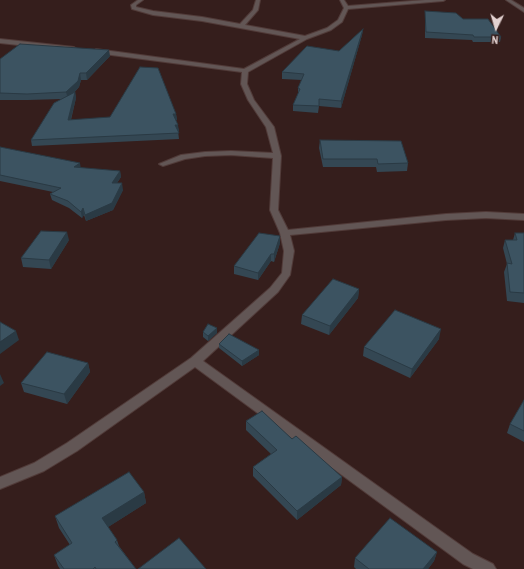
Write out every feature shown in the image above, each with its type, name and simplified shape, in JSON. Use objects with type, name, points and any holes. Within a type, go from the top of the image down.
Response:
[{"type":"street","points":[[141,0],[133,5],[134,8],[153,13],[241,26],[305,38]]},
{"type":"street","points":[[92,51],[245,71],[305,38],[329,29],[340,21],[344,4],[443,0]]},
{"type":"street","points":[[508,0],[524,10]]},
{"type":"street","points":[[241,26],[255,10],[258,1]]},
{"type":"street","points":[[0,41],[84,50]]},
{"type":"street","points":[[0,484],[39,468],[72,447],[195,361],[274,290],[287,273],[288,251],[285,233],[274,210],[277,156],[270,127],[251,100],[244,84],[245,71]]},
{"type":"street","points":[[163,164],[184,157],[205,154],[231,153],[277,156]]},
{"type":"street","points":[[285,233],[446,217],[486,215],[524,218]]},
{"type":"street","points":[[195,361],[437,537],[468,559],[488,569]]},
{"type":"building","points":[[425,11],[456,13],[463,19],[488,19],[501,37],[474,37],[473,35],[426,32]]},
{"type":"building","points":[[363,29],[341,101],[319,99],[319,106],[293,105],[300,89],[298,88],[304,74],[282,72],[307,46],[339,51]]},
{"type":"building","points":[[20,44],[109,50],[86,73],[80,73],[78,81],[66,92],[27,94],[0,93],[0,59]]},
{"type":"building","points":[[140,67],[158,68],[176,114],[173,114],[178,125],[175,125],[179,133],[31,140],[54,103],[75,92],[68,120],[110,117]]},
{"type":"building","points":[[320,140],[401,141],[408,163],[378,164],[377,159],[323,159]]},
{"type":"building","points":[[0,147],[80,163],[74,167],[120,171],[112,183],[122,183],[112,203],[85,215],[83,208],[81,212],[68,201],[50,194],[61,188],[0,175]]},
{"type":"building","points":[[41,231],[67,232],[49,260],[21,258]]},
{"type":"building","points":[[259,233],[280,236],[274,254],[271,254],[258,273],[234,266]]},
{"type":"building","points":[[515,233],[524,233],[524,293],[510,292],[507,263],[512,264],[505,240],[517,240]]},
{"type":"building","points":[[333,279],[359,289],[330,326],[302,315]]},
{"type":"building","points":[[395,310],[441,329],[412,369],[364,347]]},
{"type":"building","points":[[0,322],[16,331],[0,342]]},
{"type":"building","points":[[208,324],[217,328],[208,336],[203,332]]},
{"type":"building","points":[[229,334],[259,350],[242,361],[219,344]]},
{"type":"building","points":[[47,352],[88,363],[64,394],[21,383]]},
{"type":"building","points":[[524,400],[524,431],[510,424]]},
{"type":"building","points":[[262,411],[292,439],[296,436],[342,477],[297,511],[253,467],[277,450],[246,421]]},
{"type":"building","points":[[129,472],[144,492],[102,518],[117,540],[115,542],[136,569],[96,569],[95,567],[93,569],[64,569],[54,555],[72,543],[55,516]]},
{"type":"building","points":[[390,518],[437,552],[423,569],[369,569],[355,558]]},
{"type":"building","points":[[179,538],[206,569],[138,569]]}]
